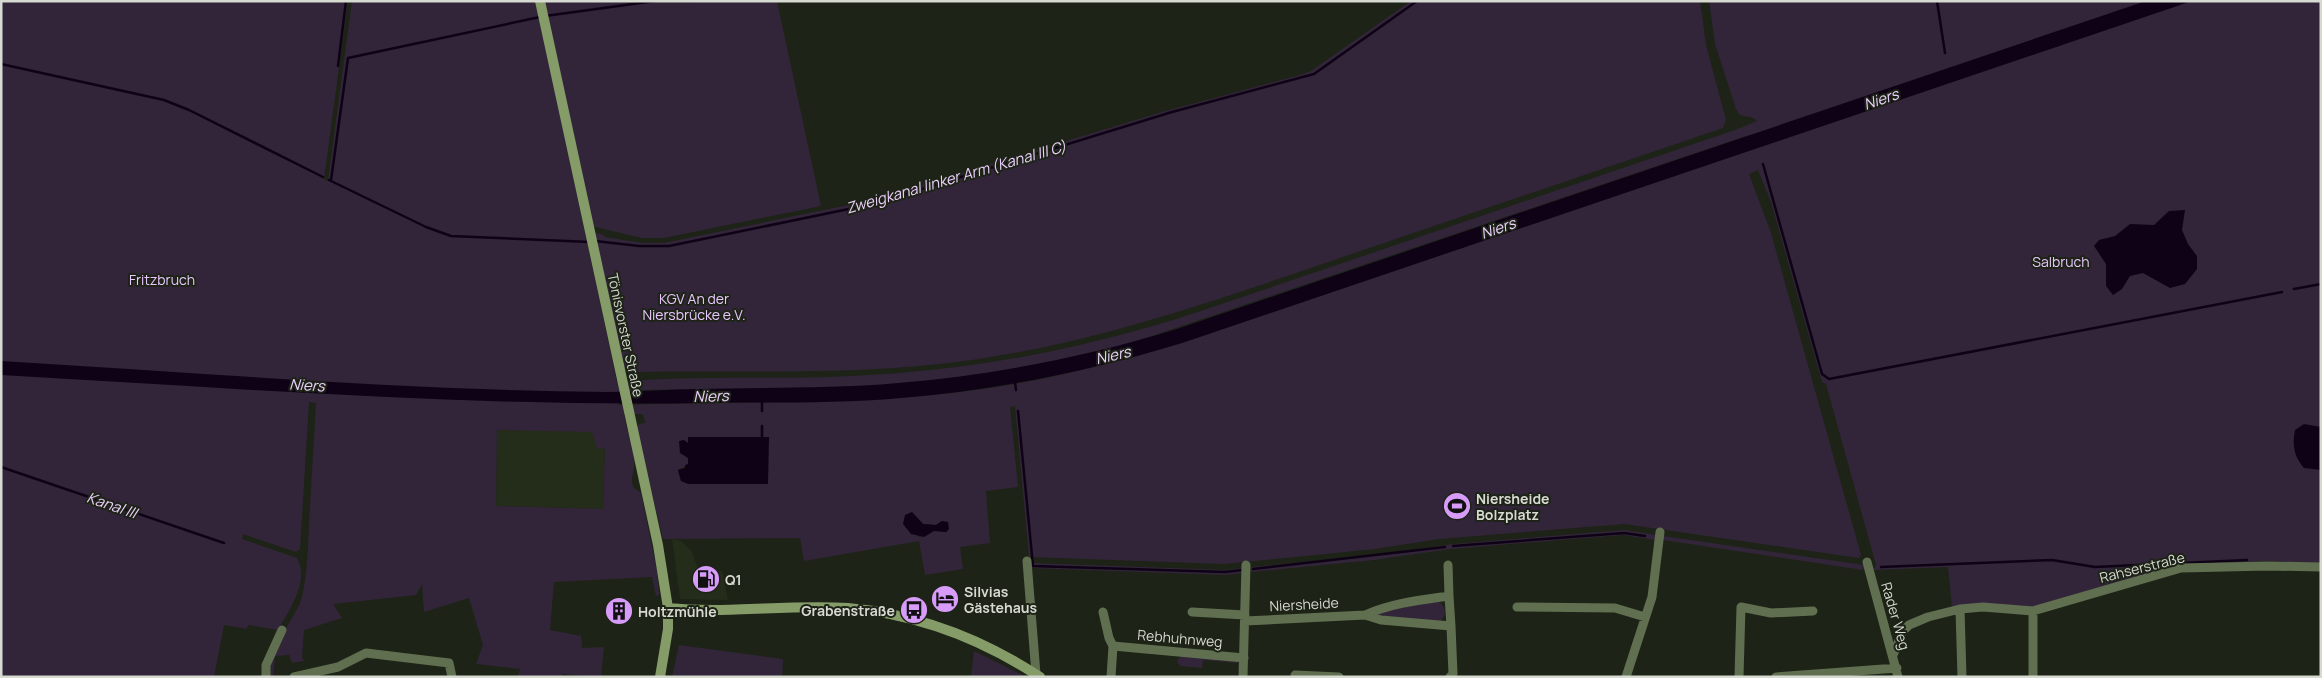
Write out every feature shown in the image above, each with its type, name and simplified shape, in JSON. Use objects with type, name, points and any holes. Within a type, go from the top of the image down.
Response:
[{"type":"main road","name":"Tönisvorster Straße","points":[[540,6],[658,545],[668,608],[668,629],[660,677]]},
{"type":"main road","points":[[668,608],[848,608],[922,620],[974,640],[1038,676]]},
{"type":"street","points":[[1626,677],[1652,597],[1660,532]]},
{"type":"street","points":[[1027,561],[1038,676]]},
{"type":"street","name":"Rader Weg","points":[[1867,562],[1898,672]]},
{"type":"street","points":[[1243,677],[1246,565]]},
{"type":"street","points":[[1448,565],[1453,674],[1450,677]]},
{"type":"street","name":"Rahserstraße","points":[[1893,656],[1903,631],[1910,625],[1928,617],[1960,609],[1983,607],[2033,611],[2181,568],[2321,567]]},
{"type":"street","name":"Niersheide","points":[[1365,615],[1378,609],[1407,602],[1449,596]]},
{"type":"street","points":[[1517,607],[1615,608],[1645,617]]},
{"type":"street","points":[[1739,677],[1741,607],[1772,613],[1812,611]]},
{"type":"street","points":[[1960,609],[1962,677]]},
{"type":"street","points":[[2033,611],[2033,677]]},
{"type":"street","points":[[1103,612],[1109,638],[1113,646],[1111,677]]},
{"type":"street","name":"Niersheide","points":[[1192,612],[1245,618],[1365,615],[1381,620],[1451,626]]},
{"type":"street","points":[[266,677],[266,665],[282,630]]},
{"type":"street","name":"Rebhuhnweg","points":[[1113,646],[1244,658]]},
{"type":"street","points":[[294,677],[338,667],[366,653],[449,663],[452,677]]},
{"type":"street","points":[[1776,677],[1898,672]]},
{"type":"street","points":[[1294,675],[1339,677]]},
{"type":"shaded area","points":[[497,430],[592,431],[605,448],[603,509],[496,506]]},
{"type":"shaded area","points":[[672,539],[681,541],[691,550],[699,571],[722,571],[728,600],[680,599]]},
{"type":"green space","points":[[1,1],[348,1],[324,179],[328,181],[352,1],[536,1],[586,238],[594,238],[593,232],[605,237],[642,243],[664,243],[868,201],[1162,112],[1300,75],[1311,71],[1411,1],[1700,1],[1706,45],[1726,120],[1723,128],[1247,290],[1157,318],[1065,342],[972,360],[888,368],[760,372],[633,372],[623,370],[595,246],[588,246],[617,382],[676,379],[823,377],[896,373],[984,363],[1070,347],[1113,337],[1198,312],[1735,130],[1757,121],[1754,118],[1740,115],[1736,109],[1715,44],[1709,1],[2321,1],[2321,564],[2266,561],[2157,567],[2157,571],[2033,607],[1952,607],[1948,567],[1873,570],[1876,565],[1826,384],[1822,382],[1771,202],[1758,170],[1749,174],[1771,233],[1861,555],[1859,558],[1624,524],[1439,539],[1375,549],[1224,564],[1029,557],[1015,406],[1010,407],[1018,487],[986,491],[990,543],[960,547],[963,569],[925,575],[919,541],[804,561],[800,538],[663,539],[636,428],[639,424],[645,423],[643,414],[624,414],[633,454],[632,483],[633,487],[641,493],[657,571],[659,595],[656,596],[652,577],[554,582],[550,630],[581,636],[582,648],[604,647],[601,677],[562,674],[562,677],[518,677],[520,669],[476,664],[483,645],[469,598],[424,612],[422,584],[416,595],[333,604],[342,618],[304,630],[302,657],[304,661],[292,663],[289,655],[275,656],[273,677],[270,676],[269,669],[271,660],[280,639],[298,608],[305,583],[316,403],[309,402],[300,549],[296,552],[243,534],[242,539],[297,558],[301,576],[300,586],[278,630],[248,625],[247,629],[224,625],[214,677],[1,677]],"holes":[[[1749,135],[1752,149],[1182,343],[1079,371],[1028,382],[976,390],[886,399],[617,405],[637,390],[831,387],[896,384],[955,378],[1070,357],[1128,344]],[[497,430],[592,432],[597,448],[605,449],[603,509],[496,506]],[[688,458],[768,484],[681,481],[678,470],[688,465]],[[912,512],[923,524],[936,525],[942,521],[946,532],[934,531],[919,537],[916,534]]]},
{"type":"green space","points":[[545,1],[623,1],[623,3],[777,1],[821,206],[664,238],[642,238],[591,226]]},
{"type":"green space","points":[[1624,530],[1657,535],[1656,540],[1623,535],[1450,549],[1374,560],[1251,572],[1251,567],[1374,555],[1454,544]]},
{"type":"green space","points":[[1663,536],[1864,565],[1863,570],[1663,540]]},
{"type":"green space","points":[[1030,563],[1225,570],[1243,568],[1243,573],[1225,575],[1030,568]]},
{"type":"green space","points":[[1438,601],[1443,606],[1445,612],[1438,623],[1377,615],[1381,611]]},
{"type":"green space","points":[[679,645],[783,659],[782,677],[672,677]]},
{"type":"green space","points":[[974,651],[1026,677],[971,677]]},
{"type":"green space","points":[[1183,655],[1235,660],[1238,663],[1203,660],[1202,668],[1180,666],[1177,662]]},
{"type":"water","name":"Niers","points":[[2146,1],[2192,1],[1182,343],[1078,371],[1043,378],[972,390],[852,401],[616,403],[528,402],[352,395],[1,375],[1,361],[228,376],[456,388],[607,392],[874,385],[934,380],[1039,364],[1177,329]]},
{"type":"water","points":[[2185,210],[2182,230],[2188,244],[2197,256],[2197,269],[2185,284],[2170,288],[2143,273],[2130,276],[2122,289],[2113,295],[2106,286],[2106,264],[2094,246],[2099,240],[2115,236],[2130,224],[2154,225],[2169,211]]},
{"type":"water","points":[[2304,424],[2321,427],[2321,470],[2304,468],[2296,455],[2294,446],[2295,430]]},
{"type":"water","points":[[688,437],[769,437],[768,484],[688,484],[681,481],[678,470],[685,468],[685,465],[688,464],[688,458],[680,453],[679,441],[684,440],[688,443]]},
{"type":"water","points":[[912,512],[923,524],[936,525],[942,521],[948,522],[949,529],[946,532],[934,531],[924,537],[911,534],[903,524],[905,515]]},
{"type":"waterway","points":[[338,66],[346,1]]},
{"type":"waterway","points":[[545,16],[655,1]]},
{"type":"waterway","name":"Zweigkanal linker Arm (Kanal III C)","points":[[595,241],[639,246],[669,246],[873,204],[1172,112],[1314,74],[1417,1]]},
{"type":"waterway","points":[[1937,1],[1945,53]]},
{"type":"waterway","points":[[331,180],[348,58],[540,17]]},
{"type":"waterway","name":"Zweigkanal linker Arm (Kanal III C)","points":[[1,64],[164,100],[189,110],[323,177]]},
{"type":"waterway","points":[[1763,164],[1822,374],[1829,379],[2282,292]]},
{"type":"waterway","name":"Zweigkanal linker Arm (Kanal III C)","points":[[329,180],[426,227],[451,236],[590,242]]},
{"type":"waterway","points":[[2294,289],[2321,284]]},
{"type":"waterway","points":[[1015,382],[1016,390]]},
{"type":"waterway","points":[[762,400],[762,411]]},
{"type":"waterway","points":[[1018,411],[1033,566],[1225,572],[1242,570]]},
{"type":"waterway","points":[[762,426],[762,439]]},
{"type":"waterway","name":"Kanal III","points":[[1,467],[224,543]]},
{"type":"waterway","points":[[1453,546],[1624,533],[1645,536]]},
{"type":"waterway","points":[[1253,569],[1445,547]]},
{"type":"waterway","points":[[1881,567],[2052,560],[2095,567],[2247,560]]},
{"type":"place","name":"Niersheide Bolzplatz","points":[[1457,506]]},
{"type":"place","name":"Q1","points":[[706,579]]},
{"type":"place","name":"Silvias Gästehaus","points":[[945,599]]},
{"type":"place","name":"Grabenstraße","points":[[914,610]]},
{"type":"place","name":"Holtzmühle","points":[[619,611]]},
{"type":"park label","name":"Salbruch","points":[[2061,261]]},
{"type":"park label","name":"Fritzbruch","points":[[162,279]]},
{"type":"park label","name":"KGV An der Niersbrücke e.V.","points":[[694,306]]}]
